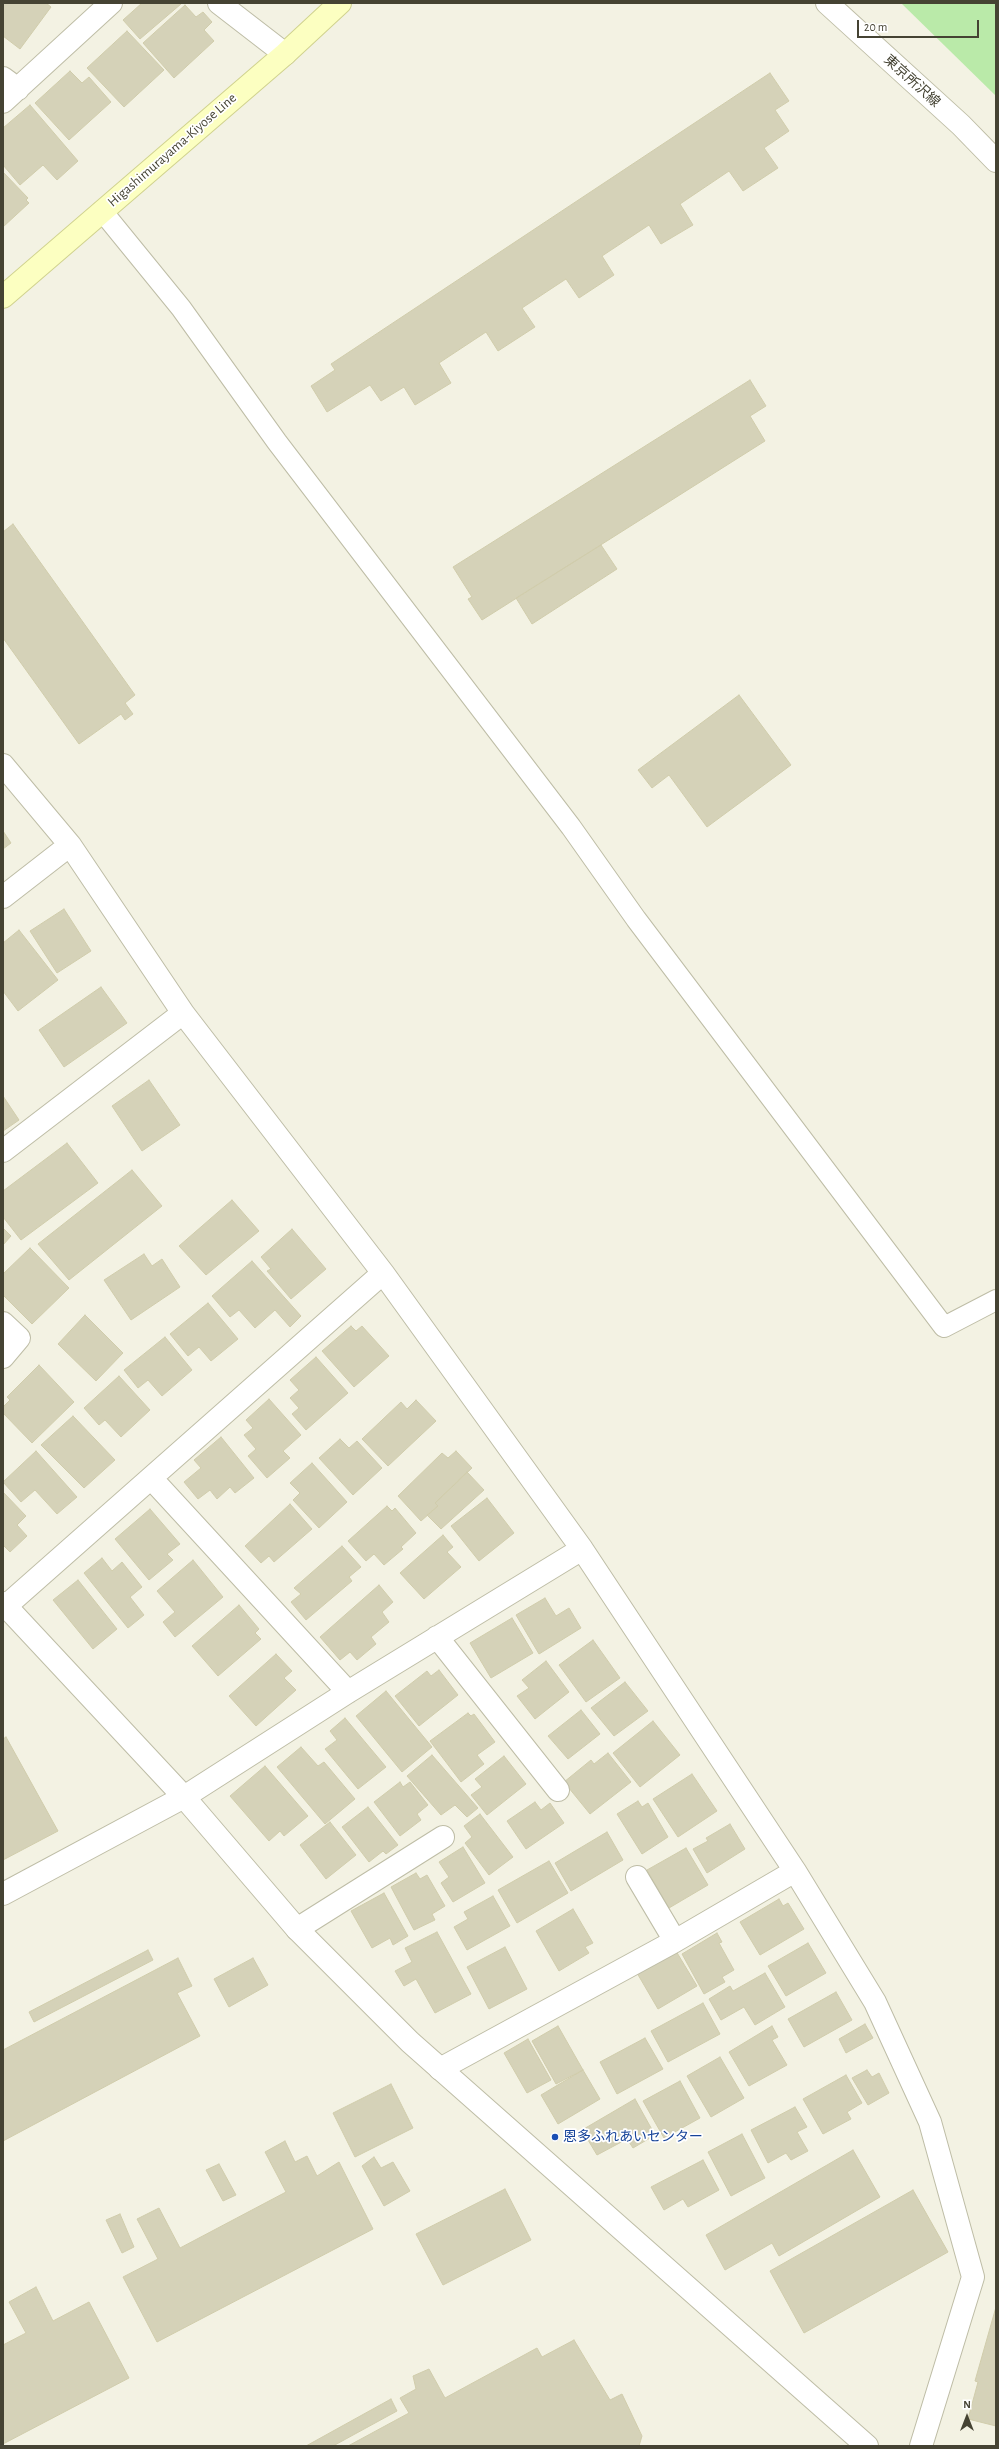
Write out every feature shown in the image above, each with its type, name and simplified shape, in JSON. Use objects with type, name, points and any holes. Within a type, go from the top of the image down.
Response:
[{"type":"main road","name":"Higashimurayama-Kiyose Line","points":[[3,297],[285,54],[340,3]]},
{"type":"street","points":[[8,90],[111,3]]},
{"type":"street","points":[[219,3],[285,54]]},
{"type":"street","name":"東京所沢線","points":[[827,3],[961,125],[996,160]]},
{"type":"street","points":[[3,765],[70,845],[183,1013],[383,1273],[582,1549],[796,1871],[875,2002],[930,2122],[973,2277],[921,2446]]},
{"type":"street","points":[[3,897],[70,845]]},
{"type":"street","points":[[3,1151],[183,1013]]},
{"type":"street","points":[[383,1273],[151,1478],[5,1604],[184,1797],[297,1929],[440,2070],[867,2446]]},
{"type":"street","points":[[3,1323],[19,1338],[3,1357]]},
{"type":"street","points":[[151,1478],[348,1692]]},
{"type":"street","points":[[3,1894],[184,1797],[348,1692],[582,1549]]},
{"type":"street","points":[[437,1637],[558,1790]]},
{"type":"street","points":[[297,1929],[443,1837]]},
{"type":"street","points":[[440,2070],[675,1941],[796,1871]]},
{"type":"street","points":[[637,1877],[675,1941]]},
{"type":"lane","points":[[102,211],[181,308],[277,442],[572,827],[636,919],[944,1327],[996,1300]]},
{"type":"green space","points":[[901,3],[996,3],[996,96]]},
{"type":"building","points":[[3,3],[46,3],[51,7],[20,49],[3,36]]},
{"type":"building","points":[[142,3],[181,4],[140,39],[123,20]]},
{"type":"building","points":[[185,5],[196,17],[203,12],[212,22],[204,30],[214,41],[174,78],[143,43]]},
{"type":"building","points":[[127,31],[164,70],[124,107],[87,68]]},
{"type":"building","points":[[70,71],[82,83],[89,77],[111,102],[69,140],[35,103]]},
{"type":"building","points":[[770,73],[789,101],[775,110],[789,131],[764,148],[778,168],[743,191],[729,171],[680,204],[693,225],[661,244],[649,225],[602,256],[614,275],[579,298],[566,279],[522,308],[535,327],[498,351],[486,332],[439,363],[451,383],[415,405],[404,387],[381,401],[370,385],[327,412],[311,386],[335,370],[331,364]]},
{"type":"building","points":[[30,105],[78,161],[57,180],[43,165],[20,185],[3,165],[3,128]]},
{"type":"building","points":[[3,172],[28,198],[26,200],[29,203],[3,227]]},
{"type":"building","points":[[750,380],[766,406],[750,416],[765,441],[482,620],[468,599],[472,597],[453,567]]},
{"type":"building","points":[[13,524],[135,695],[125,703],[133,714],[125,720],[121,714],[79,744],[3,638],[3,532]]},
{"type":"building","points":[[601,545],[617,569],[532,624],[516,598]]},
{"type":"building","points":[[739,695],[791,765],[707,827],[669,775],[652,788],[638,770]]},
{"type":"building","points":[[3,831],[11,843],[3,849]]},
{"type":"building","points":[[64,909],[91,951],[57,973],[30,931]]},
{"type":"building","points":[[19,930],[58,980],[18,1011],[3,991],[3,943]]},
{"type":"building","points":[[101,987],[127,1023],[64,1067],[39,1030]]},
{"type":"building","points":[[149,1080],[180,1125],[142,1151],[112,1106]]},
{"type":"building","points":[[3,1096],[19,1120],[3,1131]]},
{"type":"building","points":[[67,1143],[98,1183],[21,1240],[3,1217],[3,1191]]},
{"type":"building","points":[[132,1170],[162,1206],[69,1280],[38,1244]]},
{"type":"building","points":[[232,1200],[259,1231],[206,1275],[179,1246]]},
{"type":"building","points":[[3,1228],[11,1236],[3,1245]]},
{"type":"building","points":[[292,1229],[326,1269],[291,1299],[267,1271],[271,1269],[261,1257]]},
{"type":"building","points":[[30,1248],[69,1288],[32,1324],[3,1295],[3,1274]]},
{"type":"building","points":[[144,1254],[152,1266],[162,1259],[180,1287],[131,1320],[104,1280]]},
{"type":"building","points":[[252,1261],[301,1316],[290,1327],[275,1310],[255,1328],[239,1310],[230,1317],[212,1296]]},
{"type":"building","points":[[208,1303],[238,1339],[211,1361],[199,1347],[188,1356],[170,1334]]},
{"type":"building","points":[[85,1315],[123,1353],[96,1381],[58,1344]]},
{"type":"building","points":[[351,1326],[356,1331],[362,1326],[389,1356],[354,1387],[322,1351]]},
{"type":"building","points":[[165,1337],[192,1370],[162,1396],[148,1380],[138,1388],[124,1370]]},
{"type":"building","points":[[316,1357],[348,1393],[306,1430],[292,1414],[299,1408],[290,1398],[299,1390],[290,1380]]},
{"type":"building","points":[[39,1365],[74,1402],[32,1443],[3,1413],[3,1407],[10,1400],[7,1397]]},
{"type":"building","points":[[119,1376],[150,1410],[121,1437],[105,1420],[99,1425],[84,1408]]},
{"type":"building","points":[[269,1399],[301,1435],[283,1451],[290,1458],[267,1478],[248,1456],[256,1449],[244,1435],[253,1428],[246,1420]]},
{"type":"building","points":[[416,1400],[436,1421],[388,1466],[362,1439],[401,1402],[407,1409]]},
{"type":"building","points":[[73,1416],[115,1460],[84,1488],[41,1445]]},
{"type":"building","points":[[221,1437],[254,1478],[235,1493],[230,1487],[217,1499],[210,1490],[198,1499],[184,1482],[201,1468],[194,1460]]},
{"type":"building","points":[[340,1439],[349,1448],[357,1441],[382,1468],[353,1495],[319,1458]]},
{"type":"building","points":[[36,1451],[77,1497],[57,1514],[35,1490],[21,1502],[3,1482]]},
{"type":"building","points":[[456,1451],[472,1468],[435,1503],[438,1506],[421,1521],[398,1496],[442,1453],[448,1458]]},
{"type":"building","points":[[312,1463],[347,1502],[319,1528],[293,1500],[300,1493],[290,1483]]},
{"type":"building","points":[[467,1472],[484,1490],[441,1529],[427,1515],[438,1506],[435,1503]]},
{"type":"building","points":[[3,1492],[26,1516],[17,1525],[27,1536],[10,1552],[3,1545]]},
{"type":"building","points":[[487,1498],[514,1533],[479,1561],[451,1526]]},
{"type":"building","points":[[290,1504],[312,1529],[274,1562],[269,1556],[261,1563],[245,1546]]},
{"type":"building","points":[[387,1506],[392,1511],[395,1508],[416,1533],[401,1547],[403,1549],[384,1565],[374,1554],[366,1561],[348,1541]]},
{"type":"building","points":[[150,1509],[180,1544],[167,1554],[173,1560],[149,1580],[115,1539]]},
{"type":"building","points":[[443,1535],[453,1547],[447,1552],[461,1567],[424,1599],[400,1573]]},
{"type":"building","points":[[342,1546],[361,1567],[349,1577],[352,1581],[306,1620],[291,1602],[301,1594],[294,1588]]},
{"type":"building","points":[[102,1558],[112,1571],[122,1562],[142,1587],[130,1597],[144,1615],[128,1628],[84,1573]]},
{"type":"building","points":[[193,1560],[223,1597],[175,1637],[163,1622],[175,1612],[157,1591]]},
{"type":"building","points":[[78,1580],[117,1629],[93,1649],[53,1600]]},
{"type":"building","points":[[379,1585],[393,1602],[382,1612],[389,1622],[371,1637],[376,1644],[357,1660],[350,1652],[340,1660],[320,1637]]},
{"type":"building","points":[[545,1598],[556,1616],[569,1608],[581,1628],[539,1654],[516,1615]]},
{"type":"building","points":[[239,1605],[259,1629],[255,1633],[261,1639],[218,1676],[192,1646]]},
{"type":"building","points":[[512,1618],[533,1653],[491,1678],[470,1643]]},
{"type":"building","points":[[593,1640],[620,1678],[586,1702],[559,1665]]},
{"type":"building","points":[[276,1654],[292,1671],[284,1678],[296,1690],[256,1726],[229,1696]]},
{"type":"building","points":[[546,1661],[569,1692],[535,1719],[517,1696],[529,1688],[522,1680]]},
{"type":"building","points":[[439,1670],[458,1695],[419,1726],[395,1696],[427,1671],[431,1676]]},
{"type":"building","points":[[625,1682],[648,1711],[614,1736],[591,1708]]},
{"type":"building","points":[[386,1691],[432,1747],[402,1772],[356,1716]]},
{"type":"building","points":[[581,1710],[600,1734],[568,1759],[548,1736]]},
{"type":"building","points":[[468,1713],[471,1716],[474,1714],[495,1742],[477,1755],[484,1764],[461,1782],[430,1741]]},
{"type":"building","points":[[345,1718],[386,1767],[358,1789],[325,1749],[337,1740],[330,1731]]},
{"type":"building","points":[[653,1721],[680,1755],[640,1787],[613,1753]]},
{"type":"building","points":[[6,1737],[58,1831],[3,1860],[3,1739]]},
{"type":"building","points":[[301,1747],[318,1766],[324,1762],[355,1799],[325,1824],[277,1767]]},
{"type":"building","points":[[608,1753],[631,1782],[590,1814],[564,1782],[591,1760],[594,1764]]},
{"type":"building","points":[[432,1755],[478,1808],[467,1817],[455,1805],[441,1815],[407,1776]]},
{"type":"building","points":[[504,1756],[526,1784],[487,1815],[471,1795],[482,1787],[475,1779]]},
{"type":"building","points":[[265,1766],[308,1816],[284,1836],[280,1831],[269,1841],[230,1796]]},
{"type":"building","points":[[692,1774],[717,1811],[678,1837],[653,1799]]},
{"type":"building","points":[[400,1782],[403,1787],[410,1782],[428,1805],[417,1814],[421,1820],[400,1836],[374,1802]]},
{"type":"building","points":[[638,1801],[642,1807],[648,1803],[668,1837],[642,1854],[617,1814]]},
{"type":"building","points":[[535,1802],[541,1810],[550,1803],[564,1823],[526,1849],[507,1821]]},
{"type":"building","points":[[368,1807],[398,1845],[386,1854],[383,1851],[369,1862],[342,1827]]},
{"type":"building","points":[[480,1814],[513,1857],[489,1875],[465,1843],[472,1837],[464,1826]]},
{"type":"building","points":[[330,1822],[356,1855],[326,1879],[300,1845]]},
{"type":"building","points":[[730,1824],[745,1849],[707,1873],[693,1849],[708,1841],[706,1838]]},
{"type":"building","points":[[607,1832],[623,1860],[571,1891],[555,1863]]},
{"type":"building","points":[[463,1847],[485,1883],[453,1902],[441,1883],[449,1877],[439,1862]]},
{"type":"building","points":[[686,1848],[708,1885],[669,1908],[647,1870]]},
{"type":"building","points":[[549,1861],[568,1893],[517,1923],[498,1890]]},
{"type":"building","points":[[416,1873],[420,1879],[427,1875],[445,1906],[432,1914],[435,1920],[414,1930],[391,1887]]},
{"type":"building","points":[[384,1893],[408,1936],[393,1945],[390,1938],[372,1948],[351,1911]]},
{"type":"building","points":[[493,1896],[510,1926],[467,1950],[454,1927],[468,1919],[464,1912]]},
{"type":"building","points":[[779,1899],[783,1906],[788,1903],[804,1929],[760,1955],[740,1922]]},
{"type":"building","points":[[573,1909],[593,1943],[585,1947],[589,1953],[559,1971],[536,1931]]},
{"type":"building","points":[[437,1932],[471,1994],[435,2013],[416,1979],[404,1986],[395,1971],[412,1962],[405,1948]]},
{"type":"building","points":[[717,1933],[722,1942],[719,1943],[734,1970],[722,1977],[725,1982],[704,1994],[682,1954]]},
{"type":"building","points":[[808,1943],[826,1973],[786,1996],[768,1966]]},
{"type":"building","points":[[505,1947],[527,1989],[489,2009],[467,1967]]},
{"type":"building","points":[[148,1950],[153,1960],[34,2022],[29,2012]]},
{"type":"building","points":[[676,1951],[697,1986],[658,2009],[637,1973]]},
{"type":"building","points":[[178,1958],[192,1986],[177,1993],[200,2036],[3,2141],[3,2050]]},
{"type":"building","points":[[253,1958],[268,1985],[229,2007],[214,1979]]},
{"type":"building","points":[[765,1973],[785,2007],[755,2025],[744,2007],[721,2020],[709,1999],[730,1986],[733,1991]]},
{"type":"building","points":[[836,1992],[852,2020],[804,2047],[788,2019]]},
{"type":"building","points":[[703,2003],[720,2034],[668,2062],[651,2031]]},
{"type":"building","points":[[865,2024],[873,2038],[846,2053],[839,2039]]},
{"type":"building","points":[[558,2026],[583,2070],[556,2084],[532,2041]]},
{"type":"building","points":[[772,2026],[778,2037],[772,2040],[787,2065],[749,2086],[729,2052]]},
{"type":"building","points":[[645,2038],[663,2069],[617,2094],[600,2062]]},
{"type":"building","points":[[528,2039],[551,2080],[527,2093],[504,2053]]},
{"type":"building","points":[[720,2057],[744,2098],[711,2117],[687,2076]]},
{"type":"building","points":[[583,2070],[600,2099],[558,2124],[541,2095]]},
{"type":"building","points":[[867,2070],[872,2077],[879,2073],[889,2093],[868,2105],[852,2078]]},
{"type":"building","points":[[846,2075],[862,2103],[847,2112],[851,2119],[823,2134],[803,2099]]},
{"type":"building","points":[[680,2081],[700,2118],[664,2138],[643,2101]]},
{"type":"building","points":[[391,2084],[413,2128],[355,2157],[333,2113]]},
{"type":"building","points":[[635,2099],[655,2135],[633,2148],[627,2139],[597,2155],[582,2130]]},
{"type":"building","points":[[795,2107],[807,2127],[797,2132],[808,2151],[791,2160],[786,2153],[768,2163],[751,2130]]},
{"type":"building","points":[[742,2134],[765,2178],[731,2196],[708,2152]]},
{"type":"building","points":[[285,2141],[295,2162],[307,2156],[317,2176],[339,2162],[373,2229],[157,2342],[123,2277],[158,2259],[137,2219],[159,2208],[180,2248],[286,2192],[265,2152]]},
{"type":"building","points":[[853,2150],[880,2197],[779,2256],[772,2243],[725,2270],[706,2235]]},
{"type":"building","points":[[374,2157],[381,2168],[393,2162],[410,2191],[384,2206],[362,2166]]},
{"type":"building","points":[[703,2160],[719,2190],[688,2207],[683,2199],[664,2210],[651,2187]]},
{"type":"building","points":[[219,2164],[236,2195],[223,2201],[206,2170]]},
{"type":"building","points":[[505,2189],[531,2240],[443,2285],[416,2234]]},
{"type":"building","points":[[913,2190],[948,2252],[804,2333],[770,2271]]},
{"type":"building","points":[[120,2214],[134,2247],[122,2253],[106,2220]]},
{"type":"building","points":[[36,2287],[53,2321],[89,2302],[129,2378],[3,2444],[3,2345],[26,2333],[9,2302]]},
{"type":"building","points":[[996,2307],[996,2426],[968,2419],[978,2382],[975,2381]]},
{"type":"building","points":[[574,2340],[610,2400],[622,2394],[642,2436],[639,2446],[348,2446],[409,2413],[400,2398],[416,2389],[413,2376],[429,2369],[445,2398],[537,2348],[542,2357]]},
{"type":"building","points":[[391,2399],[397,2411],[333,2446],[306,2446]]},
{"type":"place","name":"恩多ふれあいセンター","points":[[555,2137]]}]
